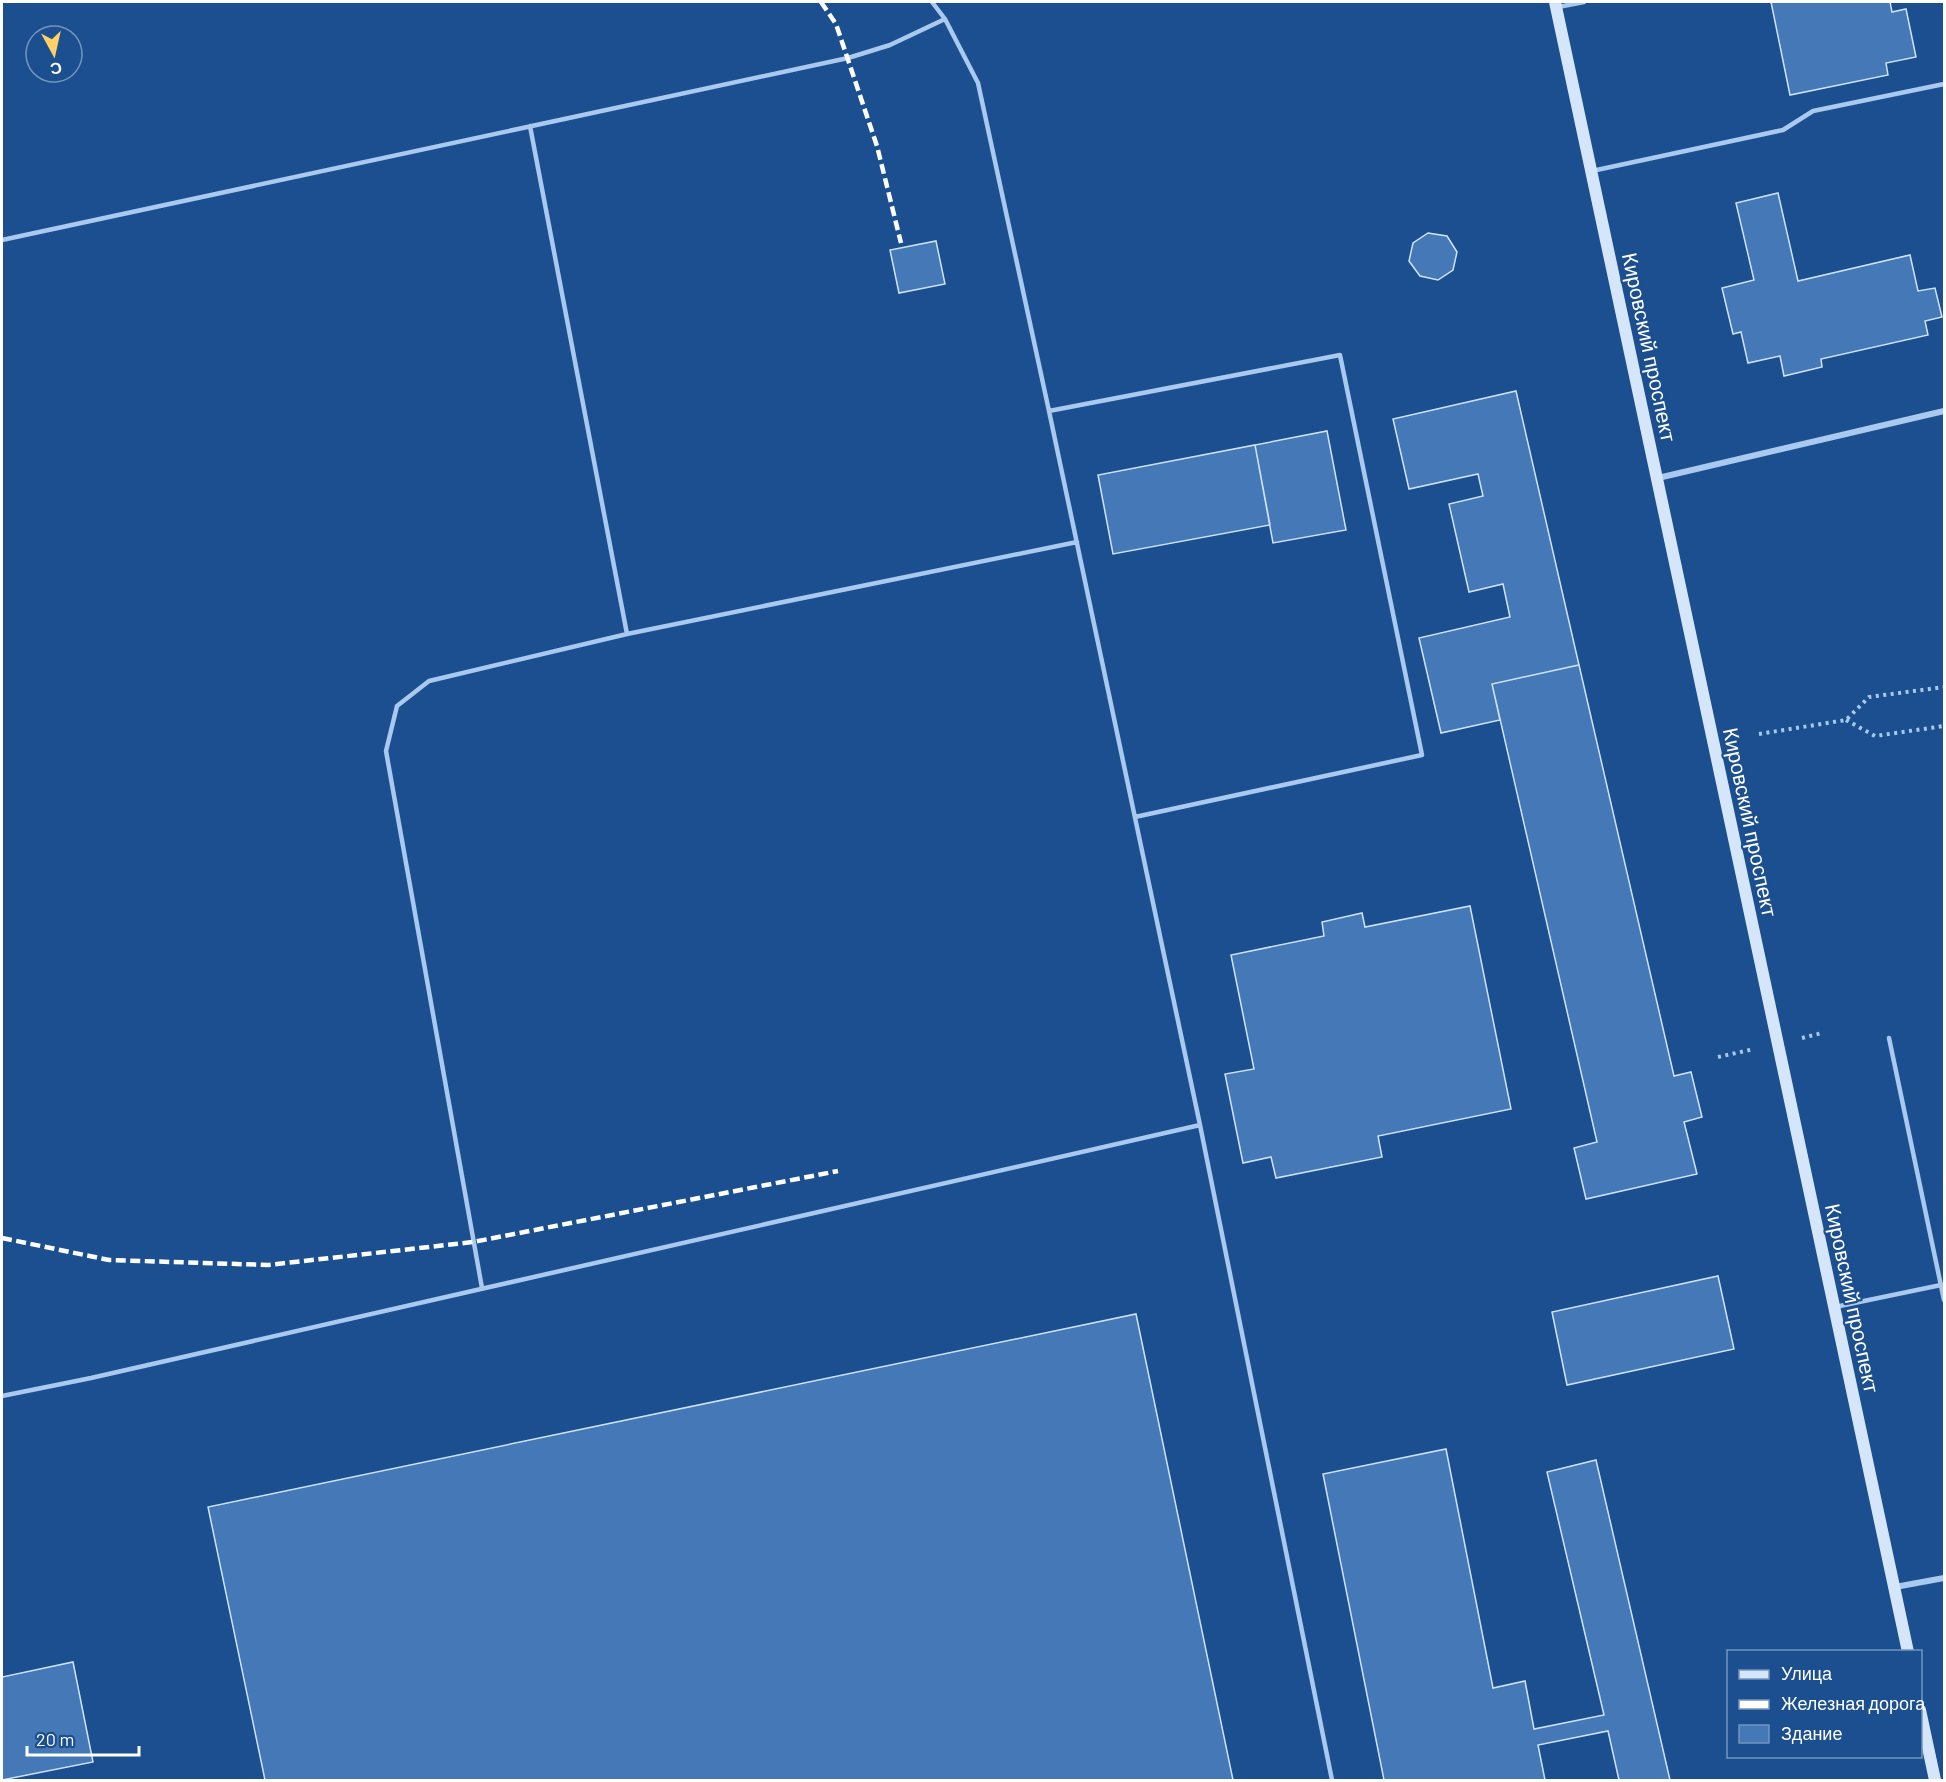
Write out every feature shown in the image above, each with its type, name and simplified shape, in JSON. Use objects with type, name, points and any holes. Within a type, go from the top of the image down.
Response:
[{"type":"main road","name":"Кировский проспект","points":[[1555,4],[1908,1650]]},
{"type":"main road","points":[[1922,1719],[1935,1780]]},
{"type":"street","points":[[1658,478],[1944,411]]},
{"type":"street","points":[[1895,1587],[1944,1578]]},
{"type":"lane","points":[[932,2],[945,19],[978,83],[1200,1125],[1332,1780]]},
{"type":"lane","points":[[1555,4],[1584,2]]},
{"type":"lane","points":[[2,240],[848,58],[890,45],[945,19]]},
{"type":"lane","points":[[1592,171],[1783,130],[1813,111],[1944,84]]},
{"type":"lane","points":[[530,126],[627,634]]},
{"type":"lane","points":[[1049,411],[1340,355],[1422,755],[1135,818]]},
{"type":"lane","points":[[482,1288],[386,751],[397,706],[429,681],[627,634],[1077,542]]},
{"type":"lane","points":[[1889,1038],[1944,1300]]},
{"type":"lane","points":[[2,1396],[103,1375],[1200,1125]]},
{"type":"lane","points":[[1835,1307],[1941,1285]]},
{"type":"path","points":[[1759,734],[1846,720],[1869,697],[1944,687]]},
{"type":"path","points":[[1846,720],[1875,736],[1944,726]]},
{"type":"building","points":[[1771,2],[1890,2],[1892,12],[1906,9],[1916,57],[1886,63],[1888,75],[1790,95]]},
{"type":"building","points":[[1778,193],[1798,281],[1910,255],[1918,291],[1935,288],[1942,317],[1925,321],[1928,335],[1821,359],[1822,367],[1784,376],[1780,356],[1748,363],[1741,332],[1733,334],[1722,288],[1754,280],[1736,203]]},
{"type":"building","points":[[1428,233],[1447,236],[1457,252],[1453,270],[1438,280],[1420,276],[1409,261],[1413,243]]},
{"type":"building","points":[[936,241],[945,284],[899,293],[890,250]]},
{"type":"building","points":[[1516,391],[1579,665],[1492,684],[1500,720],[1441,733],[1419,638],[1510,617],[1503,584],[1469,592],[1449,504],[1483,496],[1478,474],[1409,489],[1393,419]]},
{"type":"building","points":[[1327,431],[1346,530],[1273,543],[1255,445]]},
{"type":"building","points":[[1255,445],[1270,525],[1113,554],[1098,475]]},
{"type":"building","points":[[1579,665],[1674,1076],[1691,1072],[1702,1117],[1684,1122],[1697,1174],[1586,1199],[1574,1148],[1597,1142],[1492,684]]},
{"type":"building","points":[[1470,906],[1511,1109],[1378,1136],[1382,1157],[1276,1178],[1271,1157],[1243,1163],[1225,1074],[1254,1069],[1231,955],[1324,936],[1322,922],[1362,913],[1365,927]]},
{"type":"building","points":[[1718,1276],[1734,1349],[1567,1385],[1552,1312]]},
{"type":"building","points":[[1136,1314],[1233,1780],[265,1780],[208,1507]]},
{"type":"building","points":[[1446,1449],[1493,1688],[1525,1681],[1534,1729],[1604,1715],[1547,1472],[1596,1460],[1670,1780],[1619,1780],[1608,1731],[1538,1745],[1545,1780],[1384,1780],[1323,1474]]},
{"type":"building","points":[[73,1662],[93,1762],[2,1780],[2,1677]]},
{"type":"railway","points":[[821,2],[836,24],[877,146],[901,243]]},
{"type":"railway","points":[[2,1238],[109,1260],[268,1265],[473,1242],[838,1171]]}]
